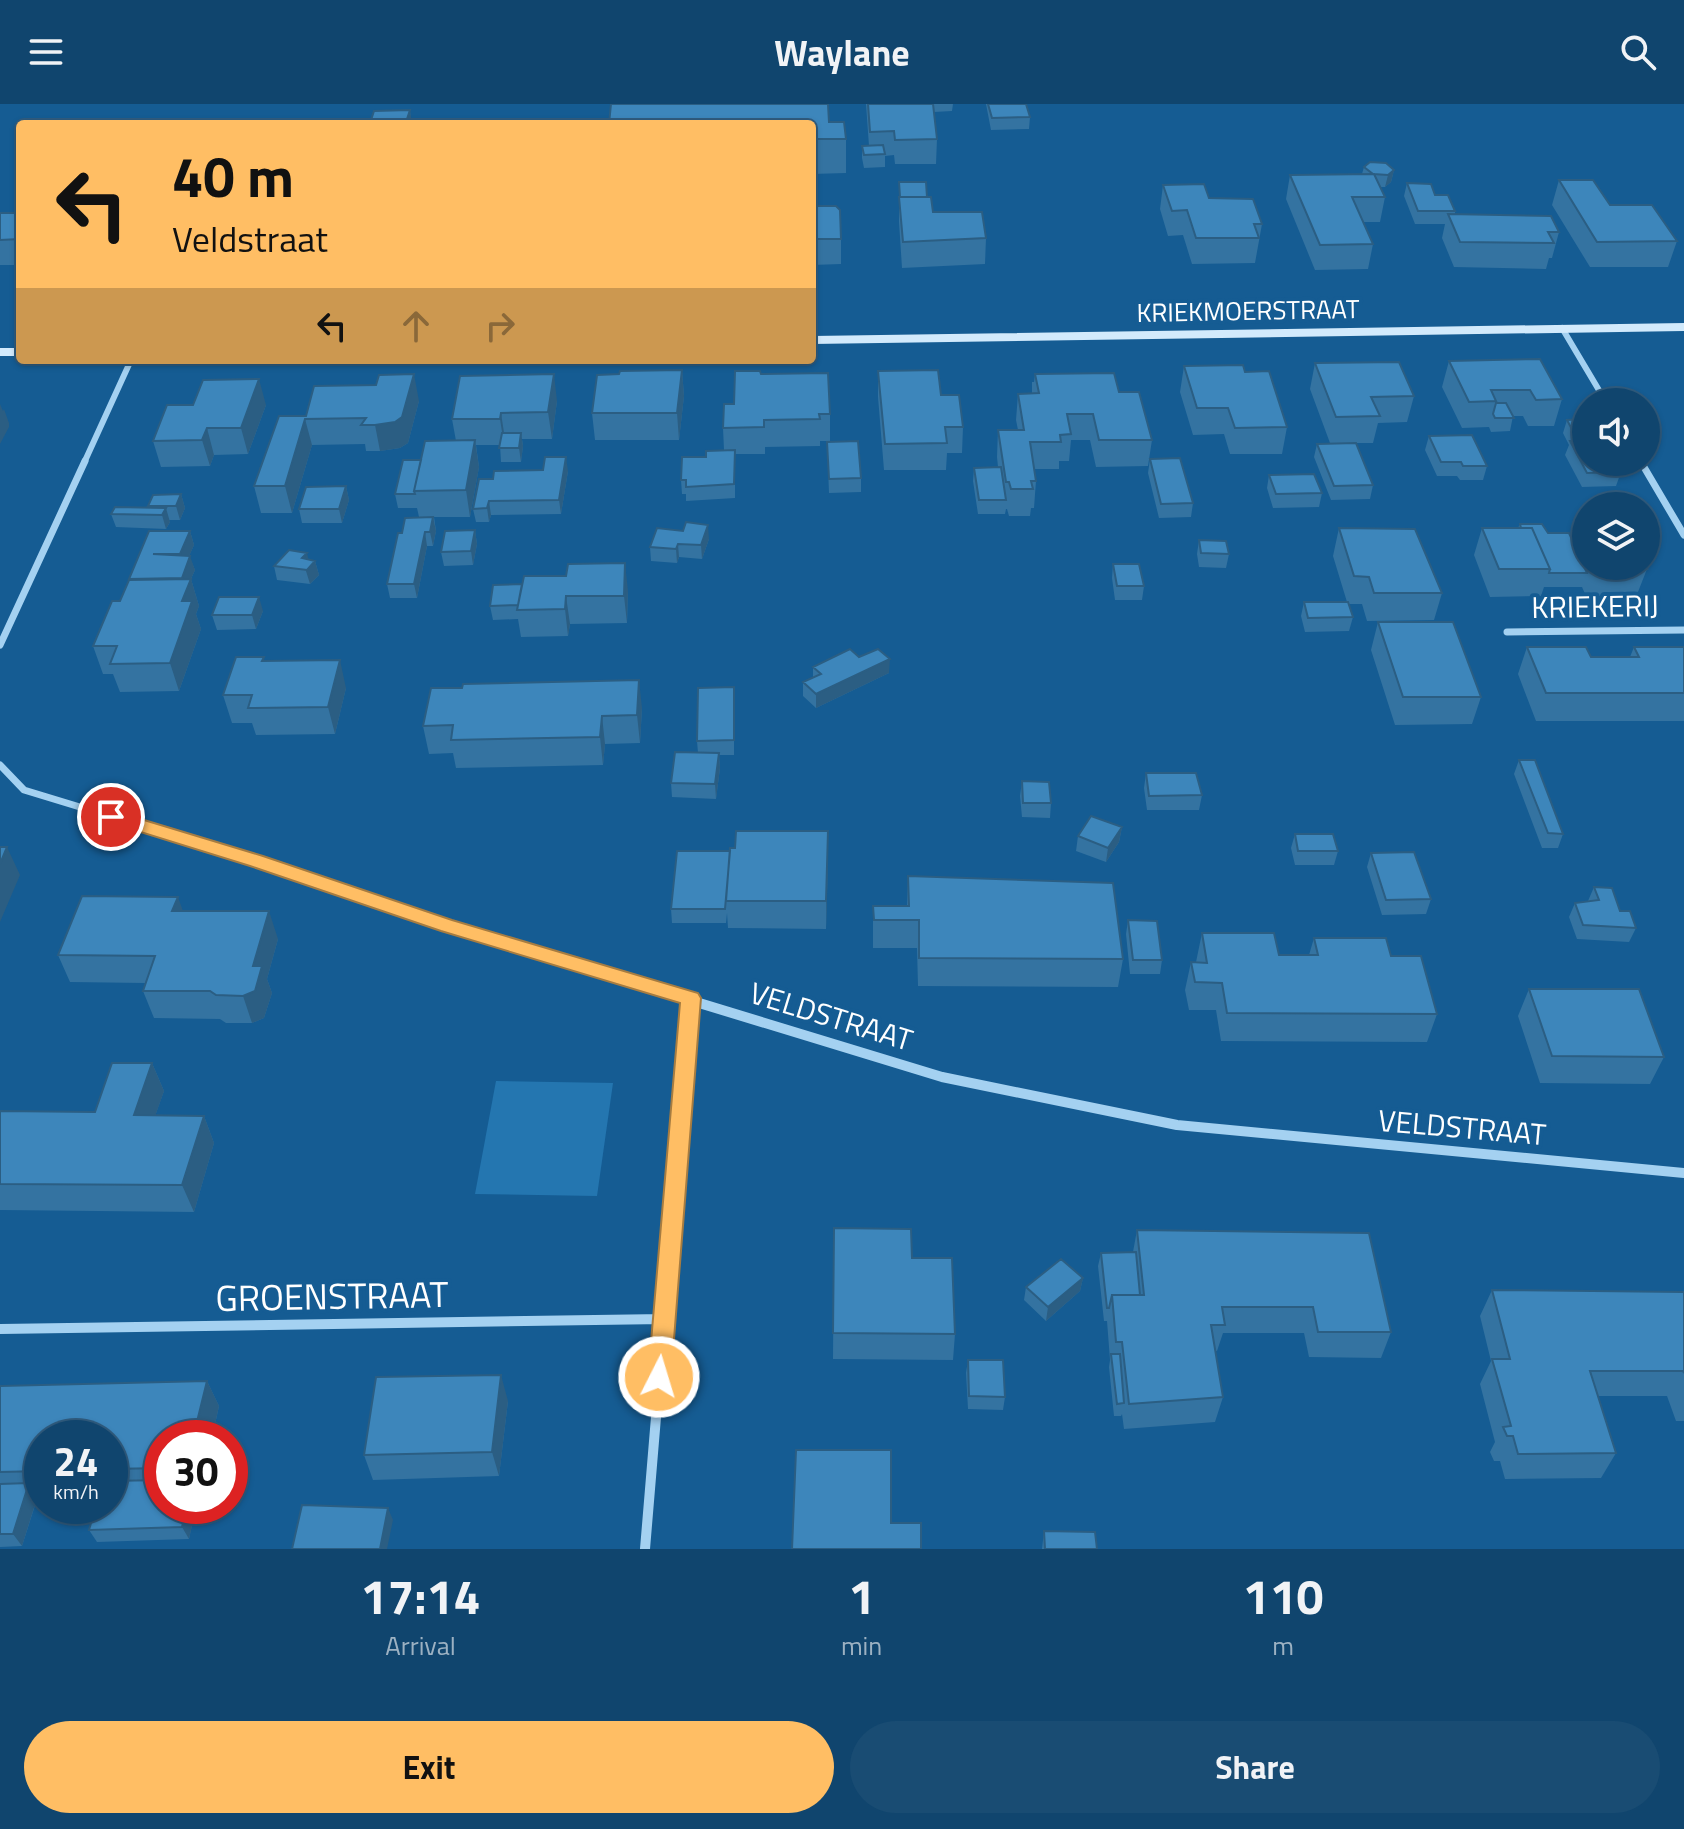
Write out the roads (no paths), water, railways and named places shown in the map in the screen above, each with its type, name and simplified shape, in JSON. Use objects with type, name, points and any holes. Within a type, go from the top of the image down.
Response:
[{"type":"street","name":"KRIEKMOERSTRAAT","points":[[816,340],[1684,327]]},
{"type":"street","points":[[1562,328],[1598,388]]},
{"type":"street","points":[[0,645],[129,364]]},
{"type":"street","points":[[1649,476],[1684,535]]},
{"type":"street","name":"KRIEKERIJ","points":[[1507,632],[1684,630]]},
{"type":"street","name":"VELDSTRAAT","points":[[0,765],[24,790],[257,861],[448,926],[942,1077],[1177,1125],[1684,1173]]},
{"type":"street","points":[[645,1549],[691,998]]},
{"type":"street","name":"GROENSTRAAT","points":[[0,1329],[664,1319]]}]
